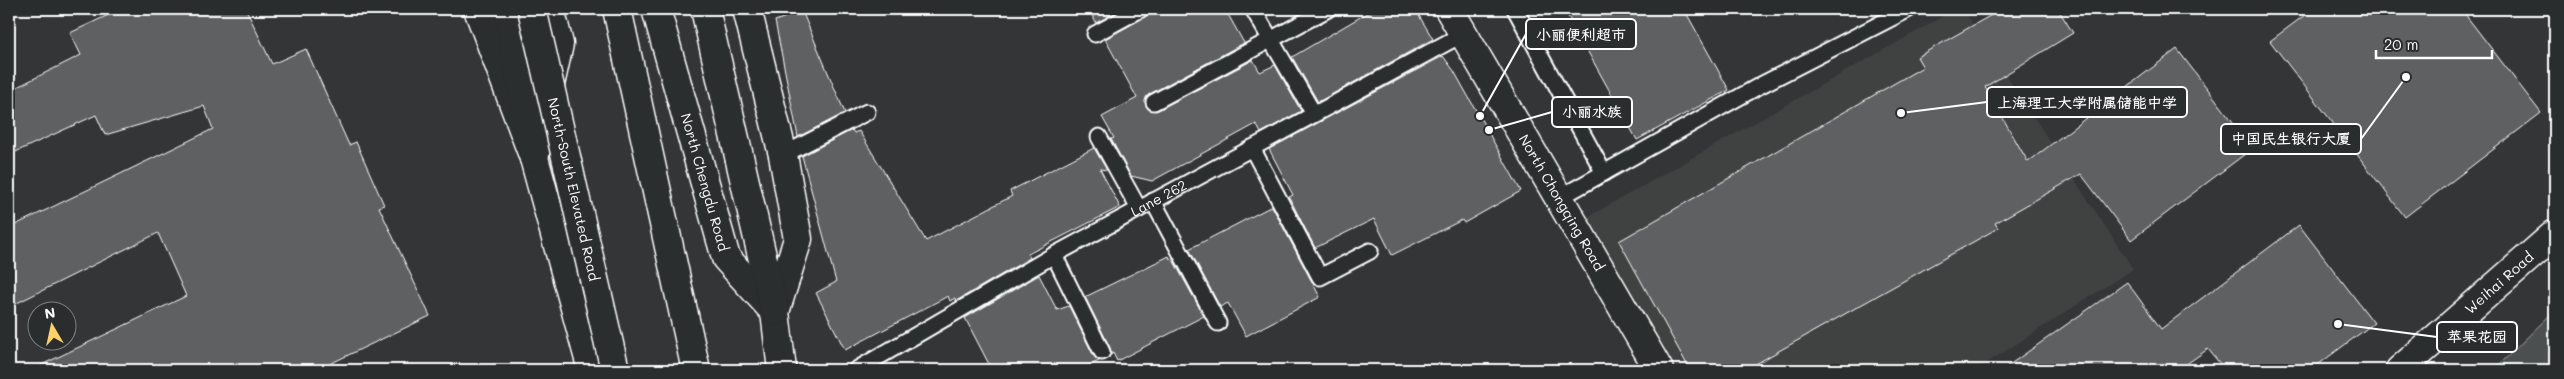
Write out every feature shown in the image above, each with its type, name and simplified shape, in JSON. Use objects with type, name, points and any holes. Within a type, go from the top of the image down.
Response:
[{"type":"main road","points":[[478,9],[534,158],[592,370]]},
{"type":"main road","points":[[508,9],[534,158]]},
{"type":"main road","name":"North-South Elevated Road","points":[[532,9],[615,370]]},
{"type":"main road","points":[[534,158],[559,44],[550,9]]},
{"type":"main road","points":[[617,9],[696,370]]},
{"type":"main road","name":"North Chengdu Road","points":[[656,9],[726,258],[775,312]]},
{"type":"main road","points":[[705,9],[775,312],[782,370]]},
{"type":"main road","points":[[747,9],[783,155],[798,239],[775,312]]},
{"type":"main road","name":"North Chongqing Road","points":[[1449,9],[1659,370]]},
{"type":"main road","name":"Weihai Road","points":[[2400,370],[2555,234]]},
{"type":"lane","points":[[1095,34],[1141,9]]},
{"type":"lane","points":[[1253,9],[1314,114]]},
{"type":"lane","points":[[1154,102],[1328,9]]},
{"type":"lane","points":[[1515,9],[1604,173]]},
{"type":"lane","points":[[1559,198],[1758,86],[1909,9]]},
{"type":"lane","name":"Lane 262","points":[[856,370],[1054,255],[1464,34]]},
{"type":"lane","points":[[783,155],[867,112]]},
{"type":"lane","points":[[1099,137],[1139,209]]},
{"type":"lane","points":[[1252,148],[1320,277],[1370,251]]},
{"type":"lane","points":[[1153,201],[1218,323]]},
{"type":"lane","points":[[1054,255],[1102,352]]},
{"type":"shaded area","points":[[1956,9],[1963,9],[2133,269],[1976,370],[1677,370],[1586,218]]},
{"type":"shaded area","points":[[2555,310],[2555,370],[2494,370]]},
{"type":"building","points":[[121,9],[246,9],[272,64],[306,49],[349,145],[356,142],[384,205],[379,207],[430,316],[317,370],[31,370],[69,352],[78,352],[78,348],[186,296],[158,233],[9,307],[9,228],[213,129],[204,106],[105,135],[96,115],[9,155],[9,91],[81,55],[70,33]]},
{"type":"building","points":[[1089,9],[1122,9],[1096,23]]},
{"type":"building","points":[[1150,9],[1225,9],[1244,43],[1150,94],[1145,101],[1149,110],[1158,110],[1253,60],[1260,72],[1275,65],[1301,111],[1261,133],[1256,124],[1152,181],[1131,176],[1111,139],[1114,138],[1102,117],[1137,98],[1105,39],[1145,17]]},
{"type":"building","points":[[1374,9],[1415,9],[1433,39],[1318,102],[1292,57]]},
{"type":"building","points":[[1564,9],[1684,9],[1729,90],[1637,140]]},
{"type":"building","points":[[2002,9],[2058,9],[2073,33],[1985,87],[2028,162],[2177,49],[2253,148],[2131,240],[2081,174],[1995,223],[1998,228],[1745,370],[1690,370],[1619,241],[1923,67],[1917,57]]},
{"type":"building","points":[[2313,9],[2461,9],[2541,113],[2405,217],[2270,41]]},
{"type":"building","points":[[802,11],[845,113],[798,137],[775,21]]},
{"type":"building","points":[[1443,56],[1454,71],[1521,191],[1464,223],[1462,220],[1392,255],[1374,219],[1315,248],[1289,197],[1293,195],[1269,149]]},
{"type":"building","points":[[852,130],[854,133],[859,131],[926,241],[1012,196],[1010,191],[1094,148],[1107,170],[1100,169],[1120,207],[1028,254],[1030,258],[956,301],[955,298],[950,301],[948,296],[845,350],[816,293],[836,282],[802,156]]},
{"type":"building","points":[[1272,206],[1320,297],[1246,336],[1228,303],[1220,307],[1189,249]]},
{"type":"building","points":[[2299,225],[2374,323],[2311,370],[2225,370],[2208,349],[2178,370],[2002,370],[2127,282],[2161,329]]},
{"type":"building","points":[[1169,256],[1170,259],[1172,258],[1204,316],[1117,361],[1113,353],[1111,355],[1110,348],[1085,297]]},
{"type":"building","points":[[1039,275],[1057,310],[1069,306],[1094,356],[1099,361],[1080,370],[992,370],[965,318]]},
{"type":"place","name":"中国民生银行大厦","points":[[2406,77]]},
{"type":"place","name":"上海理工大学附属储能中学","points":[[1901,113]]},
{"type":"place","name":"小丽便利超市","points":[[1480,116]]},
{"type":"place","name":"小丽水族","points":[[1489,130]]},
{"type":"place","name":"苹果花园","points":[[2338,324]]}]
